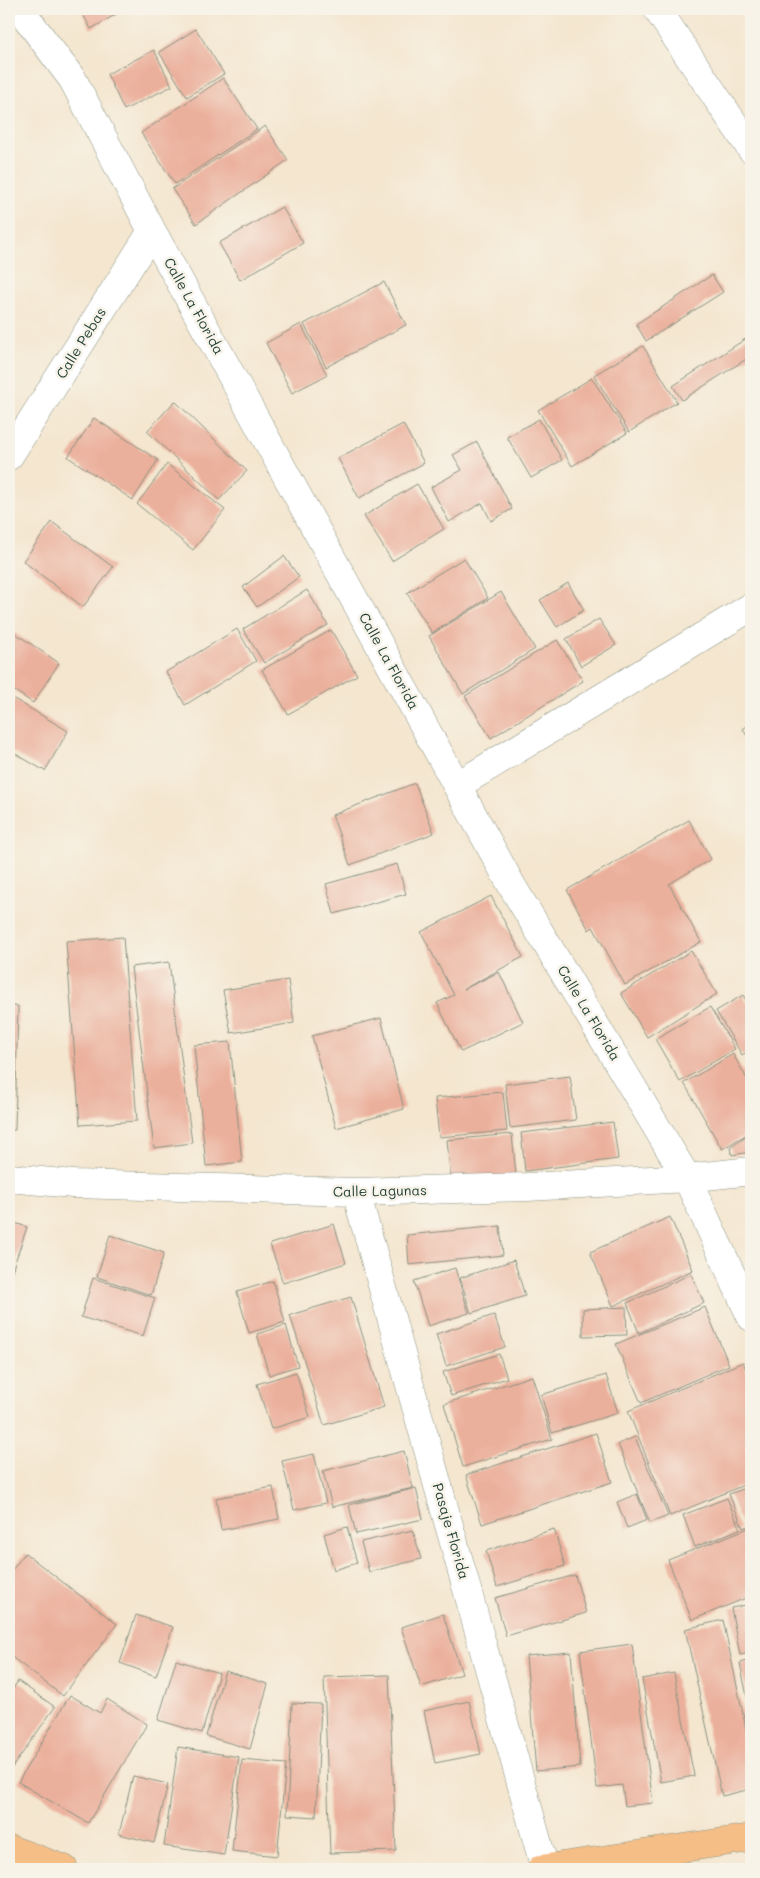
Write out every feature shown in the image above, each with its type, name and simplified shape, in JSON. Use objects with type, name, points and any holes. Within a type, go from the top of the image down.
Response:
[{"type":"highway","points":[[543,1869],[751,1838]]},
{"type":"highway","points":[[9,1849],[64,1869]]},
{"type":"street","name":"Calle La Florida","points":[[20,9],[73,80],[152,231],[512,886],[687,1178],[751,1317]]},
{"type":"street","points":[[656,9],[751,149]]},
{"type":"street","name":"Calle Pebas","points":[[9,456],[152,231]]},
{"type":"street","points":[[458,785],[751,608]]},
{"type":"street","name":"Calle Lagunas","points":[[9,1178],[73,1184],[356,1192],[527,1187],[687,1178],[751,1171]]},
{"type":"street","name":"Pasaje Florida","points":[[356,1192],[543,1869]]},
{"type":"street","points":[[9,1840],[35,1859]]},
{"type":"building","points":[[80,9],[125,9],[91,29]]},
{"type":"building","points":[[196,29],[224,74],[187,97],[159,52]]},
{"type":"building","points":[[154,50],[172,86],[124,110],[107,74]]},
{"type":"building","points":[[223,78],[257,129],[175,184],[141,133]]},
{"type":"building","points":[[265,126],[288,160],[196,224],[172,189]]},
{"type":"building","points":[[282,207],[303,243],[240,280],[219,243]]},
{"type":"building","points":[[712,275],[723,292],[646,341],[636,324]]},
{"type":"building","points":[[384,282],[406,325],[326,367],[304,324]]},
{"type":"building","points":[[301,324],[327,375],[292,393],[266,343]]},
{"type":"building","points":[[747,338],[751,345],[751,356],[682,400],[673,386]]},
{"type":"building","points":[[643,346],[677,402],[629,432],[594,375]]},
{"type":"building","points":[[592,378],[627,433],[572,466],[538,410]]},
{"type":"building","points":[[175,401],[247,471],[219,500],[147,431]]},
{"type":"building","points":[[94,418],[158,460],[133,500],[68,457]]},
{"type":"building","points":[[539,419],[562,460],[531,478],[507,437]]},
{"type":"building","points":[[403,424],[424,463],[359,498],[338,458]]},
{"type":"building","points":[[477,442],[512,509],[491,521],[482,503],[449,522],[431,487],[462,470],[453,455]]},
{"type":"building","points":[[167,464],[225,510],[193,550],[137,504]]},
{"type":"building","points":[[417,484],[444,529],[392,561],[364,516]]},
{"type":"building","points":[[52,522],[113,567],[83,607],[23,561]]},
{"type":"building","points":[[284,556],[299,577],[257,607],[243,587]]},
{"type":"building","points":[[464,558],[488,598],[432,633],[407,593]]},
{"type":"building","points":[[568,583],[584,610],[557,627],[540,600]]},
{"type":"building","points":[[307,590],[328,625],[264,663],[243,629]]},
{"type":"building","points":[[501,592],[535,649],[463,694],[429,636]]},
{"type":"building","points":[[599,619],[616,645],[581,666],[566,639]]},
{"type":"building","points":[[9,629],[59,663],[33,703],[9,687]]},
{"type":"building","points":[[237,629],[256,661],[185,705],[166,672]]},
{"type":"building","points":[[331,630],[357,675],[288,714],[262,670]]},
{"type":"building","points":[[557,640],[583,681],[491,738],[465,696]]},
{"type":"building","points":[[9,696],[68,731],[45,771],[9,750]]},
{"type":"building","points":[[751,723],[751,743],[743,729]]},
{"type":"building","points":[[415,783],[434,833],[350,865],[332,815]]},
{"type":"building","points":[[689,820],[711,859],[669,884],[701,942],[625,985],[593,927],[589,930],[567,890]]},
{"type":"building","points":[[397,864],[406,894],[334,914],[326,884]]},
{"type":"building","points":[[491,896],[523,957],[464,989],[499,972],[523,1022],[461,1052],[437,1003],[454,995],[421,932]]},
{"type":"building","points":[[123,937],[137,1121],[80,1125],[66,941]]},
{"type":"building","points":[[691,951],[717,994],[647,1037],[621,993]]},
{"type":"building","points":[[169,962],[192,1143],[154,1148],[131,967]]},
{"type":"building","points":[[288,980],[294,1023],[231,1033],[223,990]]},
{"type":"building","points":[[743,995],[751,1009],[751,1050],[742,1055],[716,1011]]},
{"type":"building","points":[[9,1006],[18,1006],[15,1130],[9,1130]]},
{"type":"building","points":[[710,1007],[735,1049],[680,1082],[655,1039]]},
{"type":"building","points":[[381,1018],[404,1109],[336,1128],[312,1036]]},
{"type":"building","points":[[230,1042],[242,1162],[206,1166],[194,1045]]},
{"type":"building","points":[[733,1054],[751,1086],[751,1132],[722,1149],[684,1083]]},
{"type":"building","points":[[570,1076],[576,1120],[510,1128],[505,1084]]},
{"type":"building","points":[[503,1092],[507,1131],[439,1137],[435,1098]]},
{"type":"building","points":[[613,1122],[618,1159],[525,1171],[521,1133]]},
{"type":"building","points":[[512,1134],[516,1175],[451,1181],[447,1140]]},
{"type":"building","points":[[751,1134],[751,1152],[732,1155],[731,1146]]},
{"type":"building","points":[[670,1217],[693,1270],[613,1306],[590,1252]]},
{"type":"building","points":[[9,1221],[27,1227],[9,1280]]},
{"type":"building","points":[[334,1224],[346,1263],[283,1283],[270,1244]]},
{"type":"building","points":[[500,1226],[503,1255],[409,1265],[407,1235]]},
{"type":"building","points":[[110,1235],[164,1253],[151,1295],[97,1277]]},
{"type":"building","points":[[514,1260],[525,1296],[471,1313],[460,1278]]},
{"type":"building","points":[[455,1268],[469,1313],[428,1326],[414,1281]]},
{"type":"building","points":[[691,1274],[704,1303],[639,1333],[627,1303]]},
{"type":"building","points":[[93,1278],[155,1298],[143,1336],[81,1317]]},
{"type":"building","points":[[273,1281],[285,1322],[249,1333],[237,1292]]},
{"type":"building","points":[[351,1297],[384,1407],[324,1425],[290,1315]]},
{"type":"building","points":[[626,1307],[627,1335],[583,1336],[583,1309]]},
{"type":"building","points":[[705,1307],[729,1365],[641,1403],[616,1344]]},
{"type":"building","points":[[494,1315],[505,1347],[446,1366],[436,1334]]},
{"type":"building","points":[[286,1325],[298,1366],[269,1375],[257,1334]]},
{"type":"building","points":[[499,1354],[507,1378],[451,1396],[443,1372]]},
{"type":"building","points":[[743,1362],[751,1382],[751,1482],[670,1516],[628,1411]]},
{"type":"building","points":[[296,1372],[310,1417],[271,1429],[257,1384]]},
{"type":"building","points":[[606,1375],[618,1413],[552,1433],[541,1395]]},
{"type":"building","points":[[532,1376],[552,1439],[463,1467],[444,1404]]},
{"type":"building","points":[[596,1433],[612,1482],[482,1524],[466,1475]]},
{"type":"building","points":[[635,1437],[668,1516],[650,1523],[618,1444]]},
{"type":"building","points":[[404,1451],[413,1488],[332,1507],[323,1471]]},
{"type":"building","points":[[314,1454],[326,1503],[294,1510],[282,1461]]},
{"type":"building","points":[[751,1486],[751,1525],[743,1528],[729,1494]]},
{"type":"building","points":[[273,1487],[279,1519],[221,1530],[216,1498]]},
{"type":"building","points":[[416,1488],[423,1519],[356,1534],[349,1505]]},
{"type":"building","points":[[637,1494],[647,1520],[627,1528],[617,1502]]},
{"type":"building","points":[[727,1498],[740,1529],[695,1547],[683,1515]]},
{"type":"building","points":[[347,1527],[357,1563],[334,1570],[324,1534]]},
{"type":"building","points":[[751,1527],[751,1596],[692,1620],[668,1560]]},
{"type":"building","points":[[554,1529],[565,1566],[497,1587],[486,1551]]},
{"type":"building","points":[[413,1530],[421,1559],[369,1572],[361,1542]]},
{"type":"building","points":[[25,1553],[117,1624],[63,1696],[9,1655],[9,1574]]},
{"type":"building","points":[[575,1575],[586,1613],[506,1636],[495,1598]]},
{"type":"building","points":[[751,1604],[751,1653],[740,1655],[731,1608]]},
{"type":"building","points":[[443,1614],[462,1674],[421,1687],[401,1627]]},
{"type":"building","points":[[136,1615],[173,1627],[156,1676],[120,1663]]},
{"type":"building","points":[[723,1620],[751,1752],[751,1789],[722,1796],[685,1629]]},
{"type":"building","points":[[632,1644],[653,1803],[625,1806],[622,1785],[597,1788],[580,1651]]},
{"type":"building","points":[[571,1652],[580,1767],[536,1771],[526,1656]]},
{"type":"building","points":[[176,1660],[219,1673],[202,1733],[158,1720]]},
{"type":"building","points":[[751,1660],[751,1711],[750,1711],[740,1663]]},
{"type":"building","points":[[225,1671],[268,1684],[250,1749],[206,1736]]},
{"type":"building","points":[[674,1673],[694,1776],[661,1782],[642,1679]]},
{"type":"building","points":[[389,1675],[396,1851],[330,1853],[324,1677]]},
{"type":"building","points":[[18,1681],[55,1707],[9,1772],[9,1695]]},
{"type":"building","points":[[70,1695],[100,1713],[107,1699],[147,1724],[88,1823],[18,1782]]},
{"type":"building","points":[[469,1701],[481,1754],[435,1763],[424,1711]]},
{"type":"building","points":[[292,1703],[321,1704],[316,1817],[287,1815]]},
{"type":"building","points":[[178,1747],[239,1757],[224,1855],[164,1846]]},
{"type":"building","points":[[242,1760],[286,1764],[277,1856],[232,1851]]},
{"type":"building","points":[[133,1776],[168,1784],[154,1843],[119,1834]]}]
